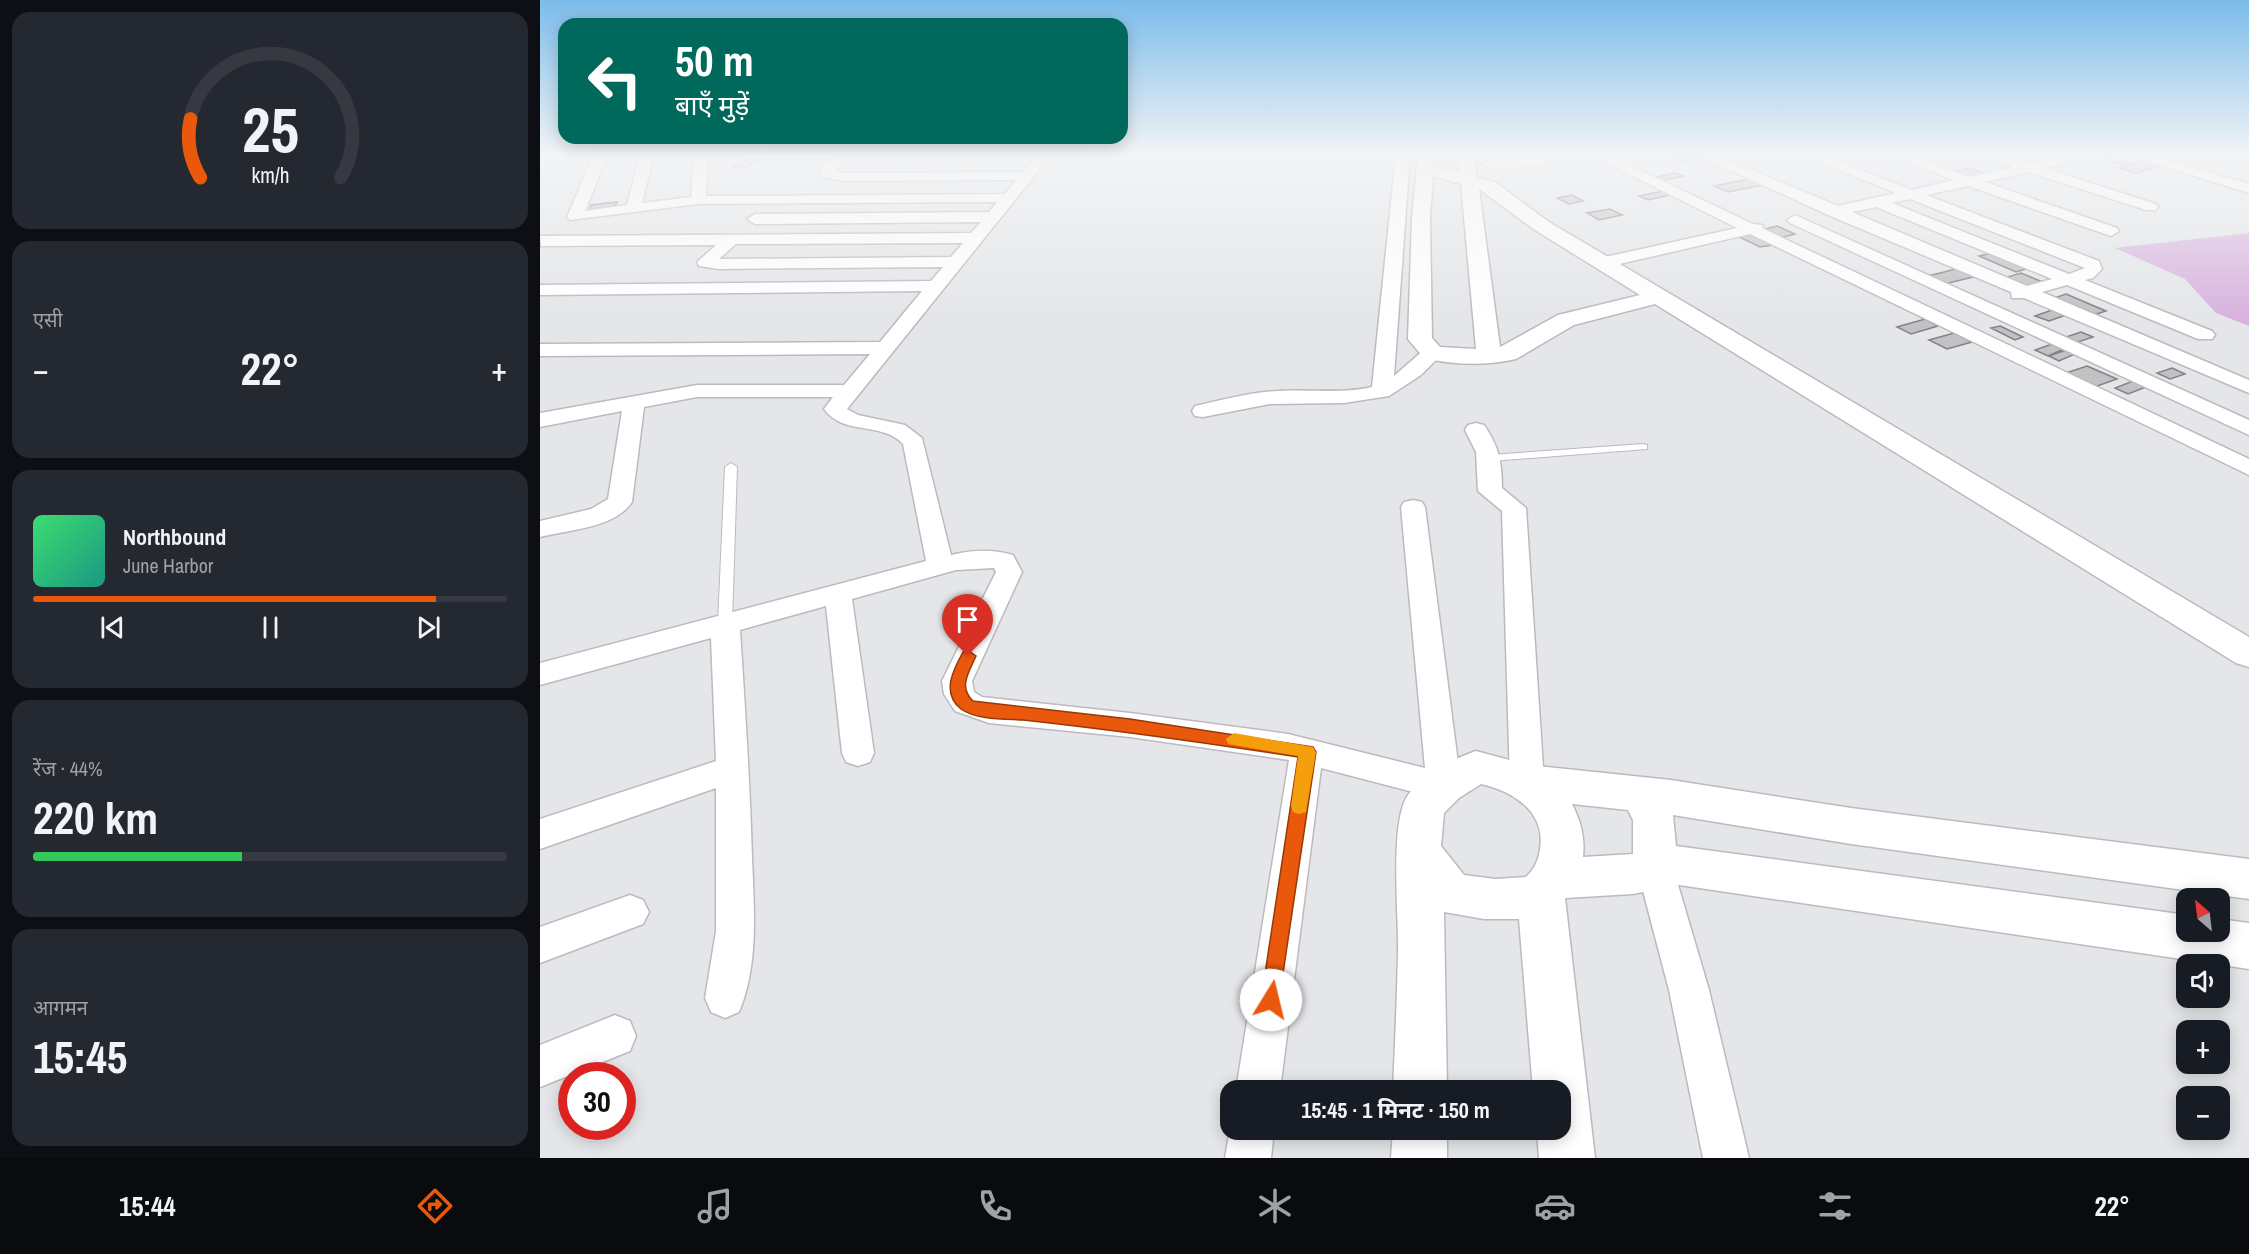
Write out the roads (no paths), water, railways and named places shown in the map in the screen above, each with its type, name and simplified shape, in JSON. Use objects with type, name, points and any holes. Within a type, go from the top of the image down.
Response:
[{"type":"street","points":[[579,208],[575,217],[640,208]]},
{"type":"street","points":[[940,566],[914,443],[903,432],[838,413],[835,409],[847,391],[1002,208]]},
{"type":"street","points":[[1382,392],[1398,208]]},
{"type":"street","points":[[1422,208],[1420,339],[1432,353],[1461,357],[1508,354],[1566,320],[1658,297]]},
{"type":"street","points":[[1484,208],[1489,355]]},
{"type":"street","points":[[1521,208],[1536,222],[1602,263],[2249,654]]},
{"type":"street","points":[[1708,208],[2249,468]]},
{"type":"street","points":[[1829,208],[2249,387]]},
{"type":"street","points":[[1602,263],[1849,208]]},
{"type":"street","points":[[1892,208],[2205,335]]},
{"type":"street","points":[[1933,318],[2068,280],[2087,274],[2094,269],[2093,265],[1947,208]]},
{"type":"street","points":[[2046,208],[2111,231]]},
{"type":"street","points":[[755,219],[994,217]]},
{"type":"street","points":[[1784,222],[1981,304],[2249,428]]},
{"type":"street","points":[[541,241],[977,238]]},
{"type":"street","points":[[732,240],[705,262],[719,264],[956,262]]},
{"type":"street","points":[[540,290],[936,286]]},
{"type":"street","points":[[540,350],[885,348]]},
{"type":"street","points":[[1203,411],[1263,398],[1327,398],[1382,392],[1413,375],[1432,353]]},
{"type":"street","points":[[540,420],[634,401],[715,389],[847,391]]},
{"type":"street","points":[[540,529],[599,514],[620,502],[634,401]]},
{"type":"street","points":[[1476,430],[1486,442],[1491,458],[1490,491],[1514,508],[1527,782]]},
{"type":"street","points":[[1413,507],[1444,786]]},
{"type":"street","points":[[540,675],[940,566],[984,558],[1004,561],[1008,565],[1004,585],[957,681],[960,698],[968,706],[989,711],[1187,732],[1307,752],[1444,786]]},
{"type":"street","points":[[838,594],[858,753]]},
{"type":"street","points":[[725,623],[734,769],[735,931],[725,998]]},
{"type":"street","points":[[1259,1080],[1307,752]]},
{"type":"street","points":[[1420,1080],[1422,951],[1419,851],[1423,806],[1444,786],[1476,766],[1502,771],[1527,782],[1547,799],[1560,821],[1564,847],[1557,871],[1546,885],[1568,1158]]},
{"type":"street","points":[[540,834],[734,769]]},
{"type":"street","points":[[1527,782],[1640,793],[1851,826],[2249,879]]},
{"type":"street","points":[[1640,793],[1654,819],[1655,868],[1689,990],[1726,1158]]},
{"type":"street","points":[[1419,851],[1451,894],[1513,899],[1546,885],[1633,874],[1679,865],[2249,946]]},
{"type":"street","points":[[540,945],[630,912]]},
{"type":"street","points":[[540,1066],[615,1036]]},
{"type":"street","points":[[1248,1158],[1251,1140]]},
{"type":"street","points":[[1419,1158],[1420,1140]]},
{"type":"lane","points":[[1491,458],[1643,447]]},
{"type":"lane","points":[[725,623],[730,467]]}]
